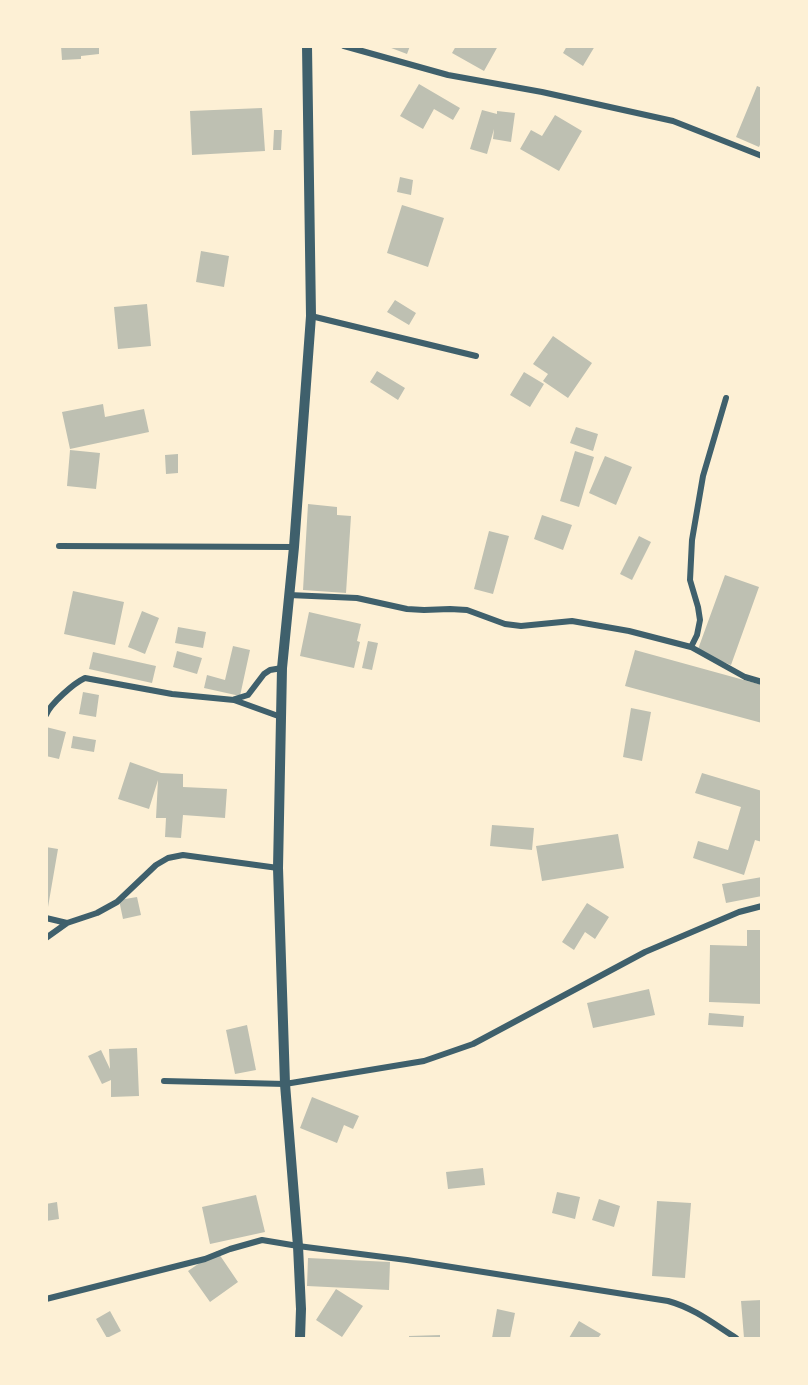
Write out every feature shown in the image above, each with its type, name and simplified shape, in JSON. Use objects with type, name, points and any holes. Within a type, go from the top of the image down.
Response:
[{"type":"street","points":[[300,1338],[298,1246],[285,1083],[278,868],[282,668],[294,547],[311,316],[307,46]]},
{"type":"street","points":[[344,46],[448,75],[542,92],[673,121],[762,156]]},
{"type":"street","points":[[311,316],[476,356]]},
{"type":"street","points":[[691,647],[697,635],[700,620],[690,580],[692,540],[703,476],[726,398]]},
{"type":"street","points":[[59,546],[294,547]]},
{"type":"street","points":[[289,595],[357,598],[407,609],[467,610],[505,624],[522,626],[573,621],[629,631],[691,647],[745,677],[762,682]]},
{"type":"street","points":[[234,700],[248,695],[264,674],[270,670],[282,668]]},
{"type":"street","points":[[47,712],[77,682],[85,678],[172,694],[234,700],[280,717]]},
{"type":"street","points":[[46,938],[67,923],[98,913],[117,902],[156,865],[168,858],[183,855],[278,868]]},
{"type":"street","points":[[164,1081],[285,1083],[424,1061],[473,1044],[645,952],[739,912],[762,906]]},
{"type":"street","points":[[46,918],[67,923]]},
{"type":"street","points":[[46,1299],[205,1259],[262,1240],[668,1301],[698,1313],[736,1338]]},
{"type":"building","points":[[61,46],[99,46],[99,54],[81,56],[81,59],[62,60]]},
{"type":"building","points":[[386,46],[410,46],[407,54]]},
{"type":"building","points":[[456,46],[498,46],[484,71],[452,53]]},
{"type":"building","points":[[567,46],[595,46],[583,66],[563,53]]},
{"type":"building","points":[[419,84],[460,108],[453,120],[434,109],[423,129],[400,116]]},
{"type":"building","points":[[757,86],[762,88],[762,140],[759,147],[736,137]]},
{"type":"building","points":[[262,108],[265,151],[192,155],[190,111]]},
{"type":"building","points":[[482,110],[497,114],[497,111],[515,113],[511,142],[493,139],[494,129],[487,154],[470,149]]},
{"type":"building","points":[[555,115],[582,131],[559,171],[520,149],[531,130],[542,136]]},
{"type":"building","points":[[274,130],[282,130],[281,150],[273,150]]},
{"type":"building","points":[[400,177],[413,180],[411,195],[397,192]]},
{"type":"building","points":[[402,205],[444,218],[428,267],[387,253]]},
{"type":"building","points":[[201,251],[229,256],[224,287],[196,282]]},
{"type":"building","points":[[395,300],[416,313],[409,325],[387,312]]},
{"type":"building","points":[[147,304],[151,346],[118,349],[114,307]]},
{"type":"building","points":[[553,336],[592,363],[568,398],[543,381],[548,374],[533,364]]},
{"type":"building","points":[[377,371],[405,388],[398,400],[370,382]]},
{"type":"building","points":[[524,372],[544,384],[530,407],[510,395]]},
{"type":"building","points":[[103,404],[105,417],[144,409],[149,432],[70,449],[62,412]]},
{"type":"building","points":[[576,427],[598,434],[593,451],[570,443]]},
{"type":"building","points":[[70,450],[100,453],[96,489],[67,486]]},
{"type":"building","points":[[575,451],[594,457],[579,507],[560,501]]},
{"type":"building","points":[[178,454],[178,473],[166,474],[165,455]]},
{"type":"building","points":[[605,456],[632,467],[616,505],[589,493]]},
{"type":"building","points":[[308,504],[337,507],[337,515],[351,516],[346,593],[303,590]]},
{"type":"building","points":[[542,515],[572,525],[563,550],[534,539]]},
{"type":"building","points":[[489,531],[509,536],[493,594],[474,589]]},
{"type":"building","points":[[639,536],[651,542],[632,580],[620,574]]},
{"type":"building","points":[[725,575],[759,587],[731,665],[697,652]]},
{"type":"building","points":[[73,591],[124,602],[115,645],[64,634]]},
{"type":"building","points":[[142,611],[159,618],[145,654],[128,647]]},
{"type":"building","points":[[309,612],[361,624],[357,641],[360,642],[354,668],[300,656]]},
{"type":"building","points":[[178,627],[206,632],[203,648],[175,643]]},
{"type":"building","points":[[368,641],[378,643],[372,670],[362,668]]},
{"type":"building","points":[[233,646],[250,650],[240,696],[204,688],[207,675],[225,680]]},
{"type":"building","points":[[635,650],[762,685],[762,723],[625,686]]},
{"type":"building","points":[[177,651],[202,658],[197,674],[173,667]]},
{"type":"building","points":[[93,652],[156,666],[152,683],[89,669]]},
{"type":"building","points":[[83,692],[99,695],[96,717],[79,714]]},
{"type":"building","points":[[631,708],[651,712],[642,761],[623,757]]},
{"type":"building","points":[[46,727],[66,732],[59,759],[46,756]]},
{"type":"building","points":[[73,736],[96,740],[94,752],[71,748]]},
{"type":"building","points":[[130,762],[161,773],[183,774],[183,787],[227,789],[225,818],[183,815],[181,838],[165,837],[166,818],[156,818],[158,780],[149,809],[118,799]]},
{"type":"building","points":[[702,773],[762,791],[762,842],[755,840],[744,875],[693,858],[698,841],[728,850],[741,807],[695,793]]},
{"type":"building","points":[[492,825],[534,828],[532,850],[490,846]]},
{"type":"building","points":[[618,834],[624,868],[542,881],[536,846]]},
{"type":"building","points":[[46,847],[58,849],[48,907],[46,907]]},
{"type":"building","points":[[762,877],[762,896],[726,903],[722,884]]},
{"type":"building","points":[[137,897],[141,915],[123,919],[119,900]]},
{"type":"building","points":[[587,903],[609,917],[595,939],[585,932],[574,950],[562,942]]},
{"type":"building","points":[[747,930],[762,930],[762,1004],[709,1002],[710,945],[747,946]]},
{"type":"building","points":[[649,989],[655,1015],[593,1028],[587,1003]]},
{"type":"building","points":[[709,1013],[744,1016],[743,1027],[708,1025]]},
{"type":"building","points":[[247,1025],[256,1070],[235,1074],[226,1030]]},
{"type":"building","points":[[137,1048],[139,1096],[111,1097],[111,1080],[102,1084],[88,1056],[101,1050],[110,1069],[109,1049]]},
{"type":"building","points":[[312,1097],[359,1116],[353,1129],[344,1125],[337,1143],[300,1128]]},
{"type":"building","points":[[483,1168],[485,1185],[448,1189],[446,1172]]},
{"type":"building","points":[[557,1192],[580,1197],[575,1219],[552,1213]]},
{"type":"building","points":[[256,1195],[265,1232],[210,1244],[202,1207]]},
{"type":"building","points":[[599,1199],[620,1206],[614,1227],[592,1220]]},
{"type":"building","points":[[657,1201],[691,1203],[685,1278],[652,1276]]},
{"type":"building","points":[[57,1202],[59,1219],[46,1221],[46,1204]]},
{"type":"building","points":[[217,1251],[238,1282],[210,1302],[188,1271]]},
{"type":"building","points":[[308,1258],[390,1262],[389,1290],[307,1286]]},
{"type":"building","points":[[336,1289],[363,1306],[342,1337],[316,1320]]},
{"type":"building","points":[[762,1300],[762,1338],[744,1338],[741,1301]]},
{"type":"building","points":[[497,1309],[515,1313],[510,1338],[492,1338]]},
{"type":"building","points":[[110,1311],[121,1331],[107,1338],[96,1319]]},
{"type":"building","points":[[579,1321],[601,1334],[598,1338],[569,1338]]},
{"type":"building","points":[[440,1335],[440,1338],[409,1338],[409,1336]]}]
